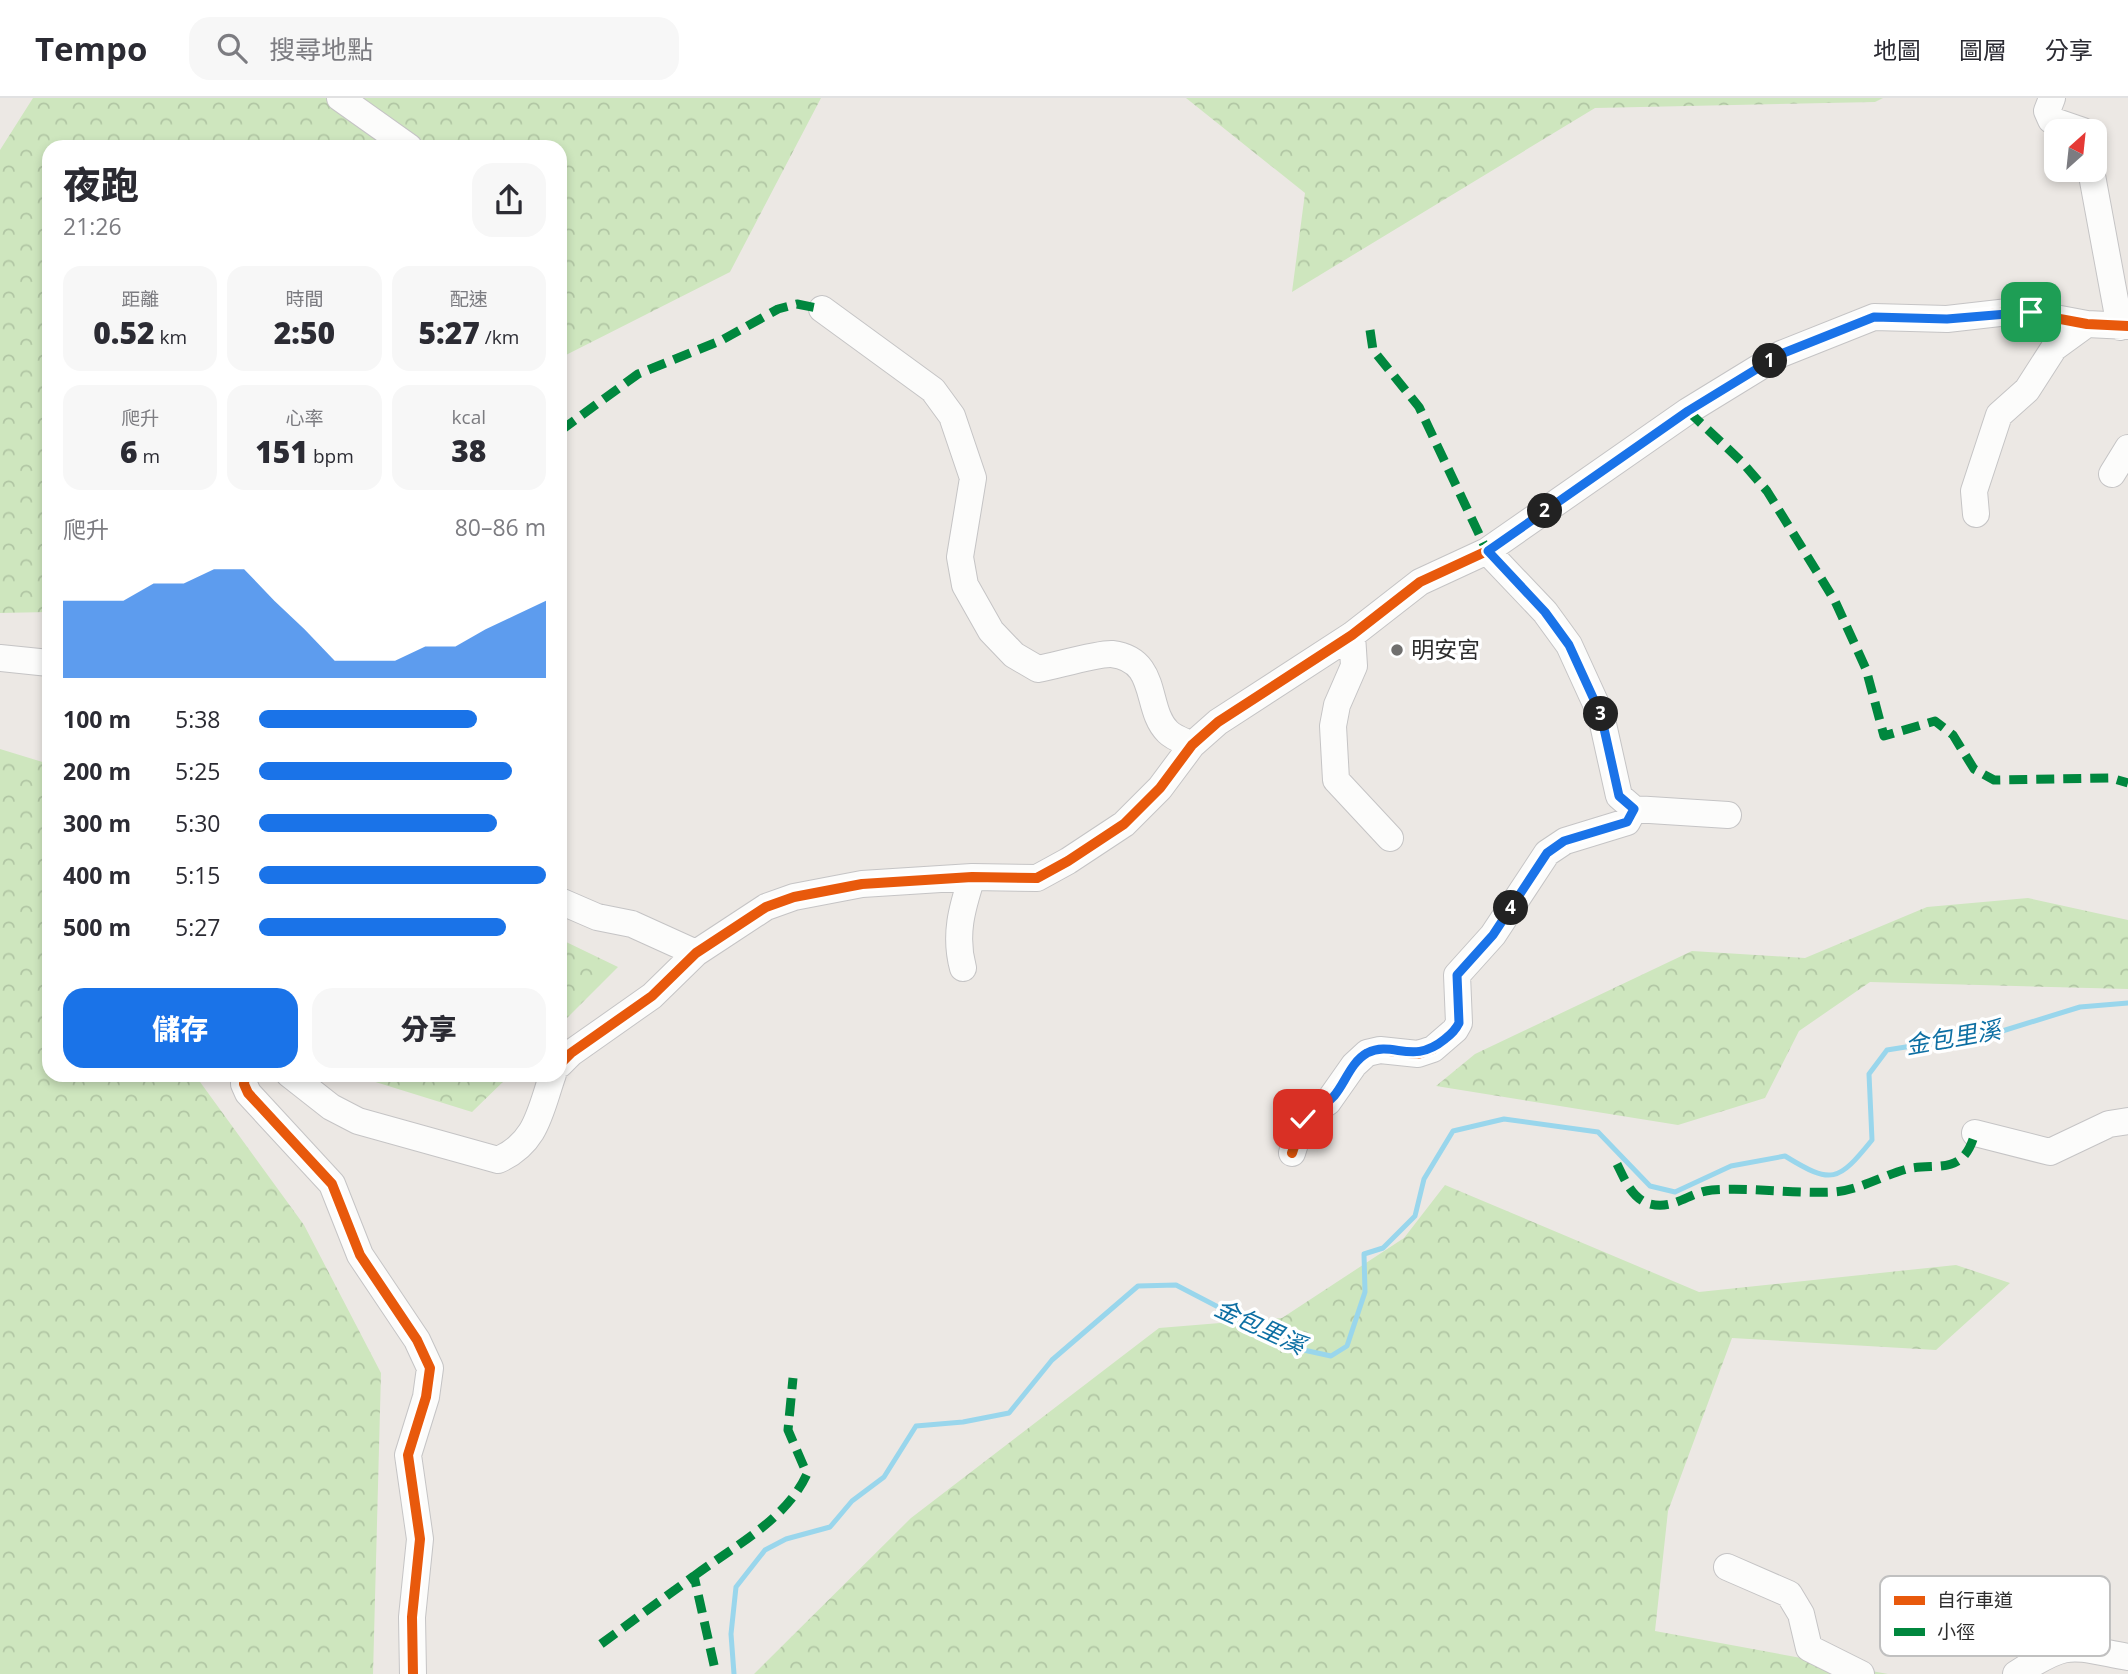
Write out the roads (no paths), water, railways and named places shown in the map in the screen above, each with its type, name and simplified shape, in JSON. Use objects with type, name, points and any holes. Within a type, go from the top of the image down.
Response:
[{"type":"street","points":[[340,98],[399,140]]},
{"type":"street","points":[[2051,119],[2047,111],[2052,98]]},
{"type":"street","points":[[567,1056],[652,996],[696,953],[766,907],[794,897],[862,884],[972,877],[1037,878],[1068,861],[1124,824],[1160,788],[1192,745],[1218,722],[1352,635],[1420,582],[1488,551],[1688,411],[1781,354],[1874,317],[1947,319],[2017,311],[2087,324],[2124,326],[2094,182]]},
{"type":"street","points":[[822,309],[933,390],[945,402],[973,478],[960,568],[965,585],[991,631],[1013,655],[1038,668],[1111,654],[1132,662],[1149,680],[1159,718],[1168,732],[1192,745]]},
{"type":"street","points":[[1976,514],[1974,491],[1999,415],[2027,390],[2054,348],[2087,324]]},
{"type":"street","points":[[2112,474],[2128,448]]},
{"type":"street","points":[[1488,551],[1545,612],[1569,645],[1601,715],[1619,796],[1634,809],[1728,815]]},
{"type":"street","points":[[1352,635],[1354,666],[1337,705],[1333,726],[1336,780],[1390,838]]},
{"type":"street","points":[[0,658],[42,662]]},
{"type":"street","points":[[1292,1153],[1303,1119],[1328,1102],[1354,1065],[1367,1054],[1380,1050],[1419,1054],[1433,1049],[1455,1030],[1459,1023],[1457,975],[1493,935],[1547,853],[1564,841],[1627,822],[1634,809]]},
{"type":"street","points":[[963,968],[958,949],[960,915],[972,877]]},
{"type":"street","points":[[567,904],[597,917],[632,924],[696,953]]},
{"type":"street","points":[[244,1082],[248,1093],[332,1184],[360,1255],[418,1340],[430,1368],[425,1397],[408,1455],[420,1539],[412,1618],[413,1674]]},
{"type":"street","points":[[299,1082],[331,1107],[358,1121],[498,1160],[512,1153],[531,1136],[550,1082]]},
{"type":"street","points":[[1975,1133],[2050,1153],[2109,1124],[2128,1121]]},
{"type":"street","points":[[1727,1567],[1789,1594],[1801,1614],[1809,1648],[1861,1674]]},
{"type":"street","points":[[2110,1654],[2128,1657]]},
{"type":"street","points":[[2016,1674],[2046,1656]]},
{"type":"waterway","name":"金包里溪","points":[[734,1674],[731,1634],[736,1587],[765,1550],[786,1539],[830,1527],[852,1501],[884,1477],[916,1426],[963,1422],[1009,1413],[1052,1360],[1138,1286],[1176,1285],[1299,1349],[1331,1356],[1347,1346],[1365,1292],[1364,1254],[1383,1248],[1415,1216],[1424,1179],[1453,1131],[1504,1119],[1598,1132],[1650,1186],[1675,1192],[1731,1166],[1785,1156],[1814,1172],[1833,1175],[1851,1164],[1872,1140],[1869,1074],[1887,1050],[1999,1032],[2080,1007],[2128,1003]]},
{"type":"place","name":"明安宮","points":[[1397,650]]}]
